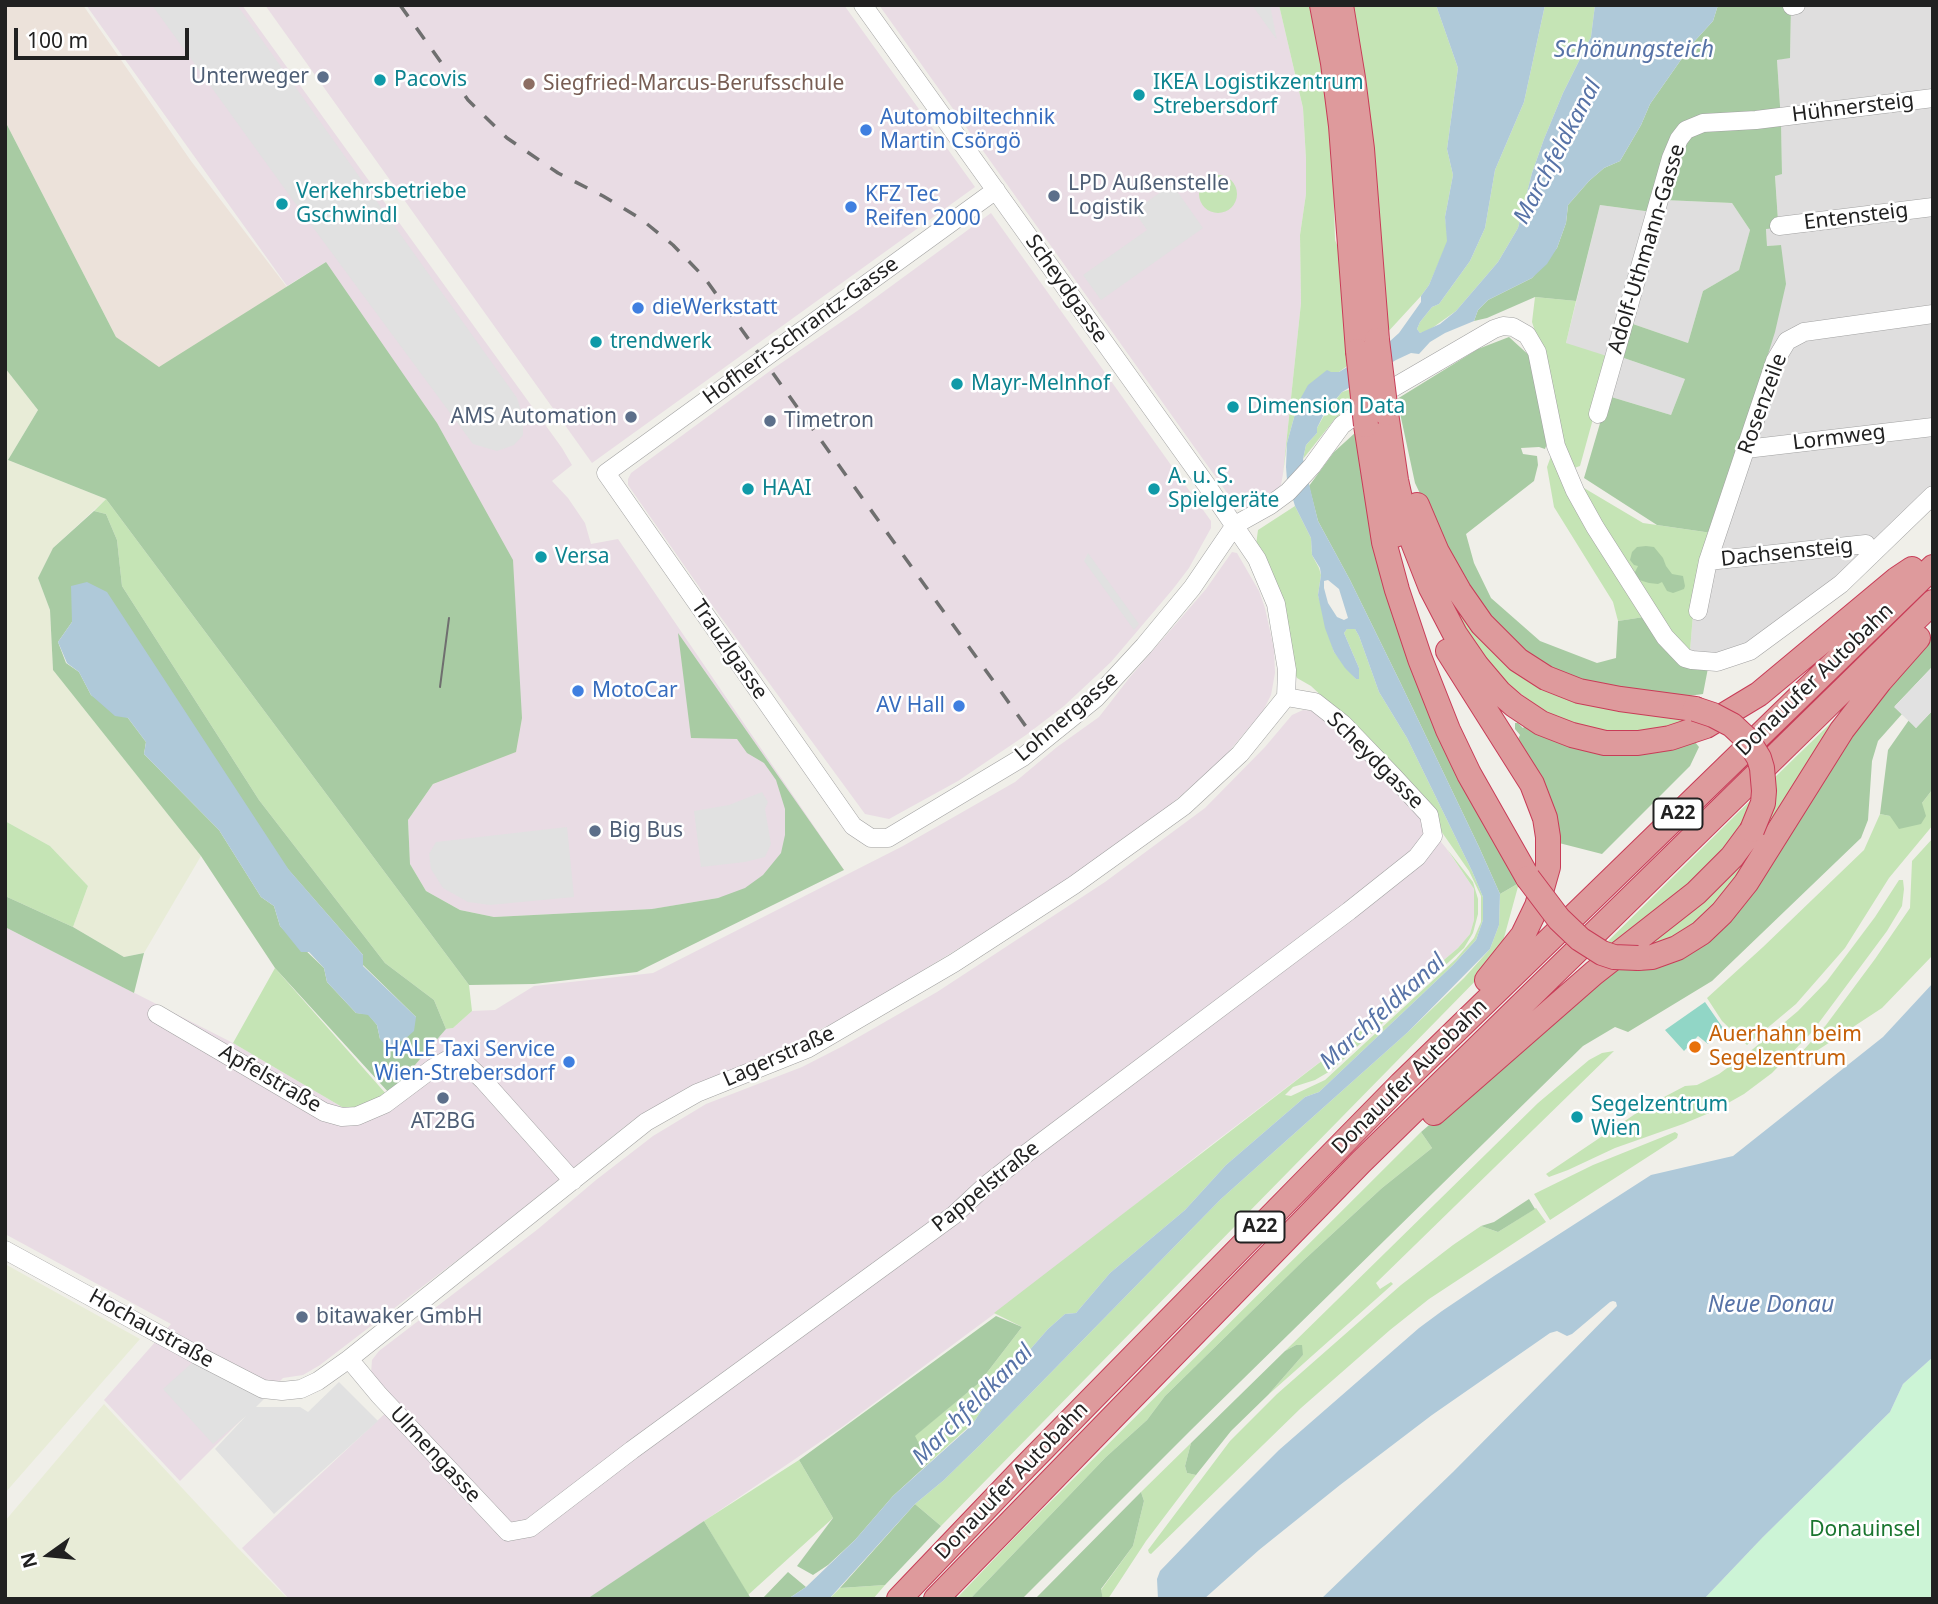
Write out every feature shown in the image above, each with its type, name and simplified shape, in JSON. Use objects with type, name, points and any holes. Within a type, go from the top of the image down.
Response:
[{"type":"highway","points":[[1322,5],[1333,63],[1376,419],[1375,480],[1384,541],[1397,590],[1429,684],[1469,774],[1528,878],[1559,919],[1590,946],[1614,957],[1652,957],[1677,948],[1701,933],[1722,913],[1746,883],[1842,730],[1880,681],[1933,622]]},
{"type":"highway","points":[[1341,5],[1362,149],[1367,345]]},
{"type":"highway","points":[[1361,1162],[1426,1120],[1594,973],[1696,893],[1732,858],[1752,830],[1763,803],[1764,791],[1759,758],[1748,740],[1732,725],[1695,709],[1579,691],[1539,675],[1506,650],[1482,624],[1447,572],[1426,528],[1392,442],[1376,419]]},
{"type":"highway","points":[[1392,442],[1396,480],[1411,537],[1444,614],[1466,652],[1499,692],[1527,714],[1556,730],[1588,740],[1622,744],[1656,741],[1690,732],[1716,720],[1759,694],[1897,579],[1933,554]]},
{"type":"highway","points":[[1375,480],[1419,597],[1456,666],[1532,785],[1545,818],[1548,837],[1548,867],[1531,921],[1508,955],[1423,1062]]},
{"type":"highway","name":"Donauufer Autobahn","points":[[899,1599],[1024,1467],[1423,1062],[1933,566]]},
{"type":"highway","name":"Donauufer Autobahn","points":[[936,1599],[1361,1162],[1933,602]]},
{"type":"street","name":"Scheydgasse","points":[[863,5],[1257,559],[1276,604],[1286,655],[1286,697],[1315,702],[1343,724],[1429,816],[1433,836]]},
{"type":"street","name":"Hühnersteig","points":[[1773,117],[1933,98]]},
{"type":"street","name":"Adolf-Uthmann-Gasse","points":[[1598,414],[1671,158],[1679,139],[1686,130],[1695,125],[1773,117]]},
{"type":"street","name":"Hofherr-Schrantz-Gasse","points":[[606,473],[996,190]]},
{"type":"street","name":"Entensteig","points":[[1779,226],[1933,207]]},
{"type":"street","name":"Rosenzeile","points":[[1699,611],[1708,561],[1775,361],[1787,341],[1804,332],[1933,314]]},
{"type":"street","points":[[1235,525],[1288,492],[1312,466],[1342,425],[1391,389],[1494,329],[1503,327],[1513,327],[1527,335],[1537,352],[1556,446],[1574,491],[1665,637],[1685,658],[1717,662],[1750,651],[1833,590],[1933,495]]},
{"type":"street","name":"Lormweg","points":[[1746,449],[1933,426]]},
{"type":"street","name":"Trauzlgasse","points":[[606,473],[853,826]]},
{"type":"street","name":"Lohnergasse","points":[[853,826],[871,838],[888,838],[1023,757],[1096,698],[1124,668],[1192,588],[1235,525]]},
{"type":"street","name":"Dachsensteig","points":[[1708,561],[1866,544]]},
{"type":"street","name":"Lagerstraße","points":[[301,1389],[318,1381],[349,1359],[646,1122],[697,1093],[807,1049],[954,963],[1074,885],[1184,806],[1240,754],[1286,697]]},
{"type":"street","name":"Pappelstraße","points":[[530,1528],[632,1450],[954,1215],[1027,1153],[1349,911],[1417,856],[1433,836]]},
{"type":"street","name":"Apfelstraße","points":[[157,1014],[324,1112],[342,1117],[357,1116],[385,1104],[447,1060],[463,1062],[483,1080],[573,1181]]},
{"type":"street","name":"Hochaustraße","points":[[5,1250],[263,1389],[301,1389]]},
{"type":"street","name":"Ulmengasse","points":[[349,1359],[379,1395],[508,1532],[530,1528]]},
{"type":"shaded area","points":[[5,5],[83,5],[191,161],[293,295],[507,563],[522,718],[516,752],[433,784],[116,337],[5,121]]},
{"type":"shaded area","points":[[86,5],[242,5],[562,448],[572,465],[552,481],[585,523],[591,544],[618,539],[844,870],[718,898],[653,909],[494,917],[460,910],[426,891],[410,864],[408,820],[433,784],[516,751],[326,262],[287,286]]},
{"type":"shaded area","points":[[152,5],[237,5],[517,398],[523,417],[523,435],[514,445],[497,451],[473,444]]},
{"type":"shaded area","points":[[265,5],[844,5],[975,187],[592,463]]},
{"type":"shaded area","points":[[879,5],[1279,5],[1303,108],[1306,194],[1300,235],[1301,303],[1283,474],[1281,485],[1261,505],[1247,509],[1235,504]]},
{"type":"shaded area","points":[[1252,5],[1270,5],[1277,40]]},
{"type":"shaded area","points":[[1791,5],[1933,5],[1933,505],[1726,667],[1690,651],[1693,614],[1781,245],[1767,246],[1766,228],[1778,221],[1775,175],[1782,173],[1777,60],[1790,57]]},
{"type":"shaded area","points":[[1172,184],[1203,228],[1101,300],[1083,275],[1147,230],[1134,211]]},
{"type":"shaded area","points":[[1664,200],[1732,203],[1750,230],[1739,270],[1703,291],[1688,343],[1630,323],[1621,357],[1685,379],[1671,415],[1608,396],[1566,343],[1600,205],[1652,212]]},
{"type":"shaded area","points":[[991,213],[1211,521],[1211,528],[1189,568],[1173,589],[1111,662],[1064,706],[958,781],[889,819],[865,814],[709,601],[628,485],[628,479],[631,473],[774,368]]},
{"type":"shaded area","points":[[1232,552],[1237,553],[1259,591],[1265,608],[1274,649],[1275,673],[1271,695],[1263,711],[1220,762],[1141,830],[1072,879],[853,1013],[779,1050],[685,1089],[633,1120],[486,1238],[320,1365],[303,1375],[283,1378],[180,1481],[104,1400],[171,1324],[5,1234],[5,927],[233,1043],[342,1107],[390,1094],[446,1029],[453,1028],[472,1011],[495,1010],[534,986],[653,973],[903,846],[1015,782],[1099,717],[1206,589]]},
{"type":"shaded area","points":[[1088,553],[1139,624],[1134,630],[1084,561]]},
{"type":"shaded area","points":[[1933,666],[1933,710],[1916,728],[1894,707]]},
{"type":"shaded area","points":[[1303,710],[1316,711],[1417,813],[1446,848],[1474,889],[1474,920],[1470,934],[1458,948],[1358,1033],[1048,1274],[842,1427],[590,1599],[289,1599],[242,1548],[394,1405],[371,1374],[372,1360],[379,1351],[538,1229],[653,1136],[706,1104],[802,1067],[843,1046],[937,992],[1105,882],[1205,808],[1265,747],[1292,715]]},
{"type":"shaded area","points":[[762,792],[768,802],[765,809],[771,844],[765,857],[701,867],[694,811],[729,805]]},
{"type":"shaded area","points":[[567,827],[574,897],[490,905],[468,902],[443,888],[431,869],[429,854],[436,842]]},
{"type":"shaded area","points":[[192,1363],[264,1399],[256,1407],[300,1407],[308,1412],[339,1382],[378,1421],[274,1514],[215,1449],[246,1416],[213,1444],[163,1389]]},
{"type":"green space","points":[[1279,5],[1314,5],[1338,196],[1334,205],[1335,240],[1345,265],[1350,364],[1339,372],[1331,372],[1298,403],[1287,443],[1283,474],[1301,303],[1300,235],[1306,194],[1306,159],[1303,108]]},
{"type":"green space","points":[[1350,5],[1436,5],[1458,68],[1447,149],[1453,175],[1445,217],[1448,241],[1429,285],[1386,334]]},
{"type":"green space","points":[[1545,5],[1595,5],[1591,37],[1544,139],[1518,228],[1498,262],[1456,311],[1428,331],[1420,333],[1417,329],[1420,322],[1432,307],[1439,304],[1470,261],[1485,228],[1495,170],[1524,102]]},
{"type":"green space","points":[[1718,5],[1791,5],[1790,58],[1777,60],[1782,174],[1775,176],[1778,221],[1777,228],[1766,229],[1767,246],[1781,245],[1786,284],[1775,332],[1712,533],[1657,525],[1584,478],[1608,396],[1671,415],[1685,379],[1621,357],[1630,323],[1688,343],[1703,291],[1739,270],[1750,230],[1732,203],[1664,200],[1652,212],[1600,205],[1576,301],[1535,297],[1474,321],[1478,310],[1488,300],[1532,278],[1557,248],[1566,223],[1568,205],[1604,168],[1620,161],[1650,104],[1692,44],[1713,21]]},
{"type":"green space","points":[[5,121],[116,337],[159,367],[326,262],[437,423],[513,560],[522,718],[516,752],[433,784],[408,820],[410,864],[426,891],[460,910],[494,917],[652,909],[718,898],[745,888],[763,875],[781,853],[785,835],[785,809],[776,780],[764,763],[747,753],[737,739],[691,738],[678,633],[844,870],[637,972],[534,984],[469,985],[106,499],[8,460],[38,410],[5,368]]},
{"type":"green space","points":[[1218,175],[1232,180],[1237,194],[1232,208],[1218,213],[1204,208],[1199,194],[1204,180]]},
{"type":"green space","points":[[1535,297],[1576,301],[1566,343],[1610,357],[1580,466],[1574,468],[1567,461],[1545,363],[1532,322]]},
{"type":"green space","points":[[1509,337],[1532,358],[1549,438],[1545,449],[1521,448],[1523,454],[1537,456],[1534,481],[1466,534],[1474,563],[1491,598],[1540,641],[1597,663],[1616,658],[1618,621],[1644,617],[1708,668],[1703,694],[1681,697],[1570,679],[1514,646],[1468,588],[1443,542],[1415,483],[1397,399],[1478,349]]},
{"type":"green space","points":[[5,368],[38,410],[8,460],[106,499],[53,548],[38,578],[50,610],[53,670],[201,856],[144,953],[124,957],[73,927],[88,886],[50,846],[5,821]]},
{"type":"green space","points":[[1351,389],[1351,403],[1303,459],[1306,445],[1317,433],[1326,412],[1342,392]]},
{"type":"green space","points":[[1356,432],[1376,543],[1519,883],[1500,894],[1401,684],[1318,521],[1309,486],[1334,452]]},
{"type":"green space","points":[[1551,456],[1555,457],[1644,617],[1618,621],[1613,602],[1554,507],[1547,467]]},
{"type":"green space","points":[[1584,488],[1643,523],[1712,533],[1693,614],[1690,651],[1679,647],[1581,495]]},
{"type":"green space","points":[[106,499],[469,985],[472,1011],[453,1028],[446,1029],[434,1000],[385,963],[259,800],[122,586],[117,540],[106,514],[94,511]]},
{"type":"green space","points":[[1295,506],[1311,538],[1312,555],[1321,575],[1318,595],[1334,652],[1356,679],[1359,668],[1344,633],[1347,629],[1355,629],[1379,692],[1407,738],[1483,897],[1483,920],[1476,940],[1319,1092],[1305,1097],[1226,1165],[1185,1210],[1110,1273],[1076,1313],[1065,1314],[1048,1329],[1027,1353],[1025,1365],[992,1394],[974,1422],[929,1463],[914,1436],[979,1383],[1022,1327],[994,1313],[1358,1033],[1458,948],[1470,934],[1474,920],[1474,889],[1447,849],[1473,882],[1478,899],[1478,914],[1473,933],[1464,948],[1332,1070],[1315,1080],[1293,1087],[1285,1095],[1291,1096],[1325,1080],[1456,959],[1474,938],[1481,922],[1481,896],[1469,871],[1406,781],[1346,719],[1311,686],[1297,678],[1291,665],[1256,545],[1258,530]]},
{"type":"green space","points":[[94,511],[106,514],[117,540],[122,586],[259,800],[385,963],[434,1000],[446,1029],[390,1094],[275,968],[201,856],[53,670],[50,610],[38,578],[53,548]],"holes":[[[72,622],[363,955],[363,965],[416,1017],[380,1039],[377,1025],[368,1014],[356,1013],[327,982],[324,968],[280,926],[274,906],[261,897],[219,830],[144,754],[146,742],[128,718],[91,695],[79,672],[66,663],[58,642]]]},
{"type":"green space","points":[[1417,525],[1468,615],[1696,720],[1638,734],[1590,731],[1547,715],[1493,671],[1461,622]]},
{"type":"green space","points":[[1637,547],[1654,547],[1672,574],[1683,576],[1684,589],[1673,593],[1667,591],[1662,582],[1649,583],[1636,579],[1634,574],[1638,566],[1630,560],[1632,552]]},
{"type":"green space","points":[[1933,636],[1933,666],[1895,706],[1902,714],[1878,741],[1872,761],[1868,820],[1861,838],[1712,981],[1628,1032],[1615,1027],[1583,1046],[1022,1599],[970,1599],[1106,1457],[1147,1420],[1165,1396],[1304,1260],[1382,1188],[1432,1148],[1421,1132],[1613,967],[1695,950],[1887,683]]},
{"type":"green space","points":[[1933,710],[1932,790],[1922,803],[1926,816],[1921,824],[1899,829],[1890,816],[1880,814],[1888,750],[1909,720],[1916,728]]},
{"type":"green space","points":[[1838,716],[1736,885],[1694,930],[1638,951],[1723,879],[1772,780]]},
{"type":"green space","points":[[1515,723],[1523,728],[1525,726],[1653,749],[1673,750],[1695,742],[1699,747],[1690,766],[1602,854],[1559,843],[1516,743],[1520,735],[1515,729]]},
{"type":"green space","points":[[1933,783],[1933,825],[1889,878],[1845,948],[1796,1004],[1747,1045],[1722,1021],[1707,998],[1864,850],[1880,814],[1890,816],[1922,803],[1932,790]]},
{"type":"green space","points":[[1755,796],[1731,848],[1613,948],[1605,944]]},
{"type":"green space","points":[[5,821],[50,846],[88,886],[73,927],[5,896]]},
{"type":"green space","points":[[1933,838],[1933,955],[1882,1008],[1792,1067],[1791,1064],[1826,1025],[1910,908],[1912,861]]},
{"type":"green space","points":[[1899,880],[1903,880],[1902,906],[1887,931],[1812,1032],[1772,1073],[1744,1094],[1714,1111],[1615,1148],[1568,1170],[1549,1177],[1546,1174],[1647,1106],[1685,1086],[1697,1085],[1719,1074],[1753,1049],[1798,1011],[1827,981]]},
{"type":"green space","points":[[1519,883],[1499,956],[1490,966],[941,1526],[915,1504],[981,1444],[1221,1199],[1408,1032],[1464,978],[1490,949],[1499,925],[1500,894]]},
{"type":"green space","points":[[5,896],[73,927],[124,957],[144,953],[134,993],[5,927]]},
{"type":"green space","points":[[275,968],[387,1095],[355,1108],[342,1107],[233,1043]]},
{"type":"green space","points":[[1705,1002],[1723,1028],[1708,1044],[1698,1036],[1684,1051],[1665,1030]]},
{"type":"green space","points":[[1614,1051],[1376,1283],[1380,1289],[1391,1282],[1393,1284],[1268,1395],[1303,1355],[1296,1345],[1285,1351],[1538,1103],[1589,1060],[1602,1053]]},
{"type":"green space","points":[[1421,1132],[1432,1148],[1382,1188],[1304,1260],[1165,1396],[1147,1420],[1106,1457],[970,1599],[956,1599],[1018,1534]]},
{"type":"green space","points":[[1675,1132],[1678,1134],[1677,1138],[1550,1220],[1534,1194],[1593,1165]]},
{"type":"green space","points":[[1529,1199],[1535,1209],[1498,1232],[1481,1226],[1494,1222]]},
{"type":"green space","points":[[1536,1208],[1546,1222],[1429,1299],[1390,1330],[1301,1408],[1151,1554],[1149,1553],[1148,1550],[1230,1441],[1277,1394],[1401,1285],[1453,1245],[1481,1226],[1498,1232]]},
{"type":"green space","points":[[5,1264],[140,1339],[5,1493]]},
{"type":"green space","points":[[996,1316],[1022,1327],[979,1383],[915,1436],[929,1463],[893,1496],[855,1540],[828,1565],[813,1575],[797,1566],[833,1518],[799,1460]]},
{"type":"green space","points":[[1302,1345],[1303,1355],[1268,1395],[1231,1431],[1196,1475],[1187,1473],[1185,1466],[1191,1443],[1285,1351]]},
{"type":"green space","name":"Donauinsel","points":[[1933,1357],[1933,1599],[1704,1599],[1890,1412],[1903,1384]]},
{"type":"green space","points":[[104,1404],[288,1599],[5,1599],[5,1521]]},
{"type":"green space","points":[[1191,1443],[1185,1466],[1187,1473],[1196,1475],[1146,1541],[1108,1599],[1103,1599],[1101,1590],[1133,1546],[1144,1501],[1141,1492]]},
{"type":"green space","points":[[799,1460],[833,1518],[748,1595],[704,1521]]},
{"type":"green space","points":[[1141,1492],[1144,1501],[1133,1546],[1101,1589],[1103,1599],[1035,1599]]},
{"type":"green space","points":[[915,1504],[941,1526],[885,1585],[840,1588]]},
{"type":"green space","points":[[704,1521],[750,1597],[748,1599],[587,1599]]},
{"type":"green space","points":[[788,1572],[806,1587],[788,1599],[762,1599]]},
{"type":"green space","points":[[885,1585],[873,1599],[829,1599],[840,1588]]},
{"type":"water","points":[[1436,5],[1545,5],[1524,102],[1495,170],[1485,228],[1470,261],[1439,304],[1432,307],[1420,322],[1417,329],[1420,333],[1440,324],[1456,311],[1498,262],[1518,228],[1544,139],[1591,37],[1595,5],[1718,5],[1713,21],[1692,44],[1650,104],[1620,161],[1604,168],[1568,205],[1566,223],[1557,248],[1547,264],[1532,278],[1488,300],[1478,310],[1474,321],[1445,333],[1430,342],[1419,354],[1411,353],[1396,360],[1342,392],[1325,412],[1317,433],[1306,445],[1303,459],[1318,521],[1401,684],[1500,894],[1499,925],[1490,949],[1408,1032],[1221,1199],[981,1444],[915,1504],[829,1599],[788,1599],[806,1587],[855,1540],[893,1496],[972,1425],[992,1394],[1025,1365],[1027,1353],[1048,1329],[1065,1314],[1076,1313],[1110,1273],[1185,1210],[1226,1165],[1305,1097],[1319,1092],[1476,940],[1483,920],[1483,897],[1407,738],[1379,692],[1355,629],[1347,629],[1344,633],[1359,668],[1359,679],[1345,668],[1334,652],[1325,628],[1318,595],[1320,568],[1312,555],[1311,538],[1295,506],[1286,467],[1287,443],[1298,403],[1308,385],[1327,370],[1339,372],[1389,342],[1399,333],[1421,302],[1421,296],[1429,285],[1447,241],[1445,217],[1453,175],[1447,149],[1458,68]],"holes":[[[1328,580],[1339,589],[1348,618],[1344,620],[1337,617],[1328,603],[1324,581]]]},
{"type":"water","points":[[87,582],[107,592],[289,870],[363,955],[363,966],[416,1017],[414,1031],[404,1040],[387,1047],[380,1039],[377,1025],[368,1015],[356,1013],[327,982],[324,968],[309,952],[301,952],[280,926],[274,906],[261,897],[219,830],[144,754],[146,742],[128,718],[115,716],[91,695],[79,672],[67,663],[58,642],[72,622],[71,586]]},
{"type":"water","name":"Neue Donau","points":[[1933,983],[1933,1357],[1903,1384],[1890,1412],[1704,1599],[1321,1599],[1453,1472],[1617,1306],[1613,1301],[1572,1334],[1567,1336],[1557,1331],[1550,1333],[1432,1415],[1259,1550],[1204,1599],[1158,1599],[1157,1579],[1160,1571],[1279,1450],[1419,1328],[1494,1276],[1651,1175],[1733,1156],[1883,1037]]},
{"type":"tram line","points":[[440,687],[449,618]]},
{"type":"railway","points":[[400,5],[468,100],[507,138],[558,173],[641,219],[673,245],[704,277],[1027,728]]},
{"type":"place","name":"Unterweger","points":[[323,77]]},
{"type":"place","name":"Pacovis","points":[[380,80]]},
{"type":"place","name":"Siegfried-Marcus-Berufsschule","points":[[529,84]]},
{"type":"place","name":"IKEA Logistikzentrum Strebersdorf","points":[[1139,95]]},
{"type":"place","name":"Automobiltechnik Martin Csörgö","points":[[866,130]]},
{"type":"place","name":"LPD Außenstelle Logistik","points":[[1054,196]]},
{"type":"place","name":"Verkehrsbetriebe Gschwindl","points":[[282,204]]},
{"type":"place","name":"KFZ Tec Reifen 2000","points":[[851,207]]},
{"type":"place","name":"dieWerkstatt","points":[[638,308]]},
{"type":"place","name":"trendwerk","points":[[596,342]]},
{"type":"place","name":"Mayr-Melnhof","points":[[957,384]]},
{"type":"place","name":"Dimension Data","points":[[1233,407]]},
{"type":"place","name":"AMS Automation","points":[[631,417]]},
{"type":"place","name":"Timetron","points":[[770,421]]},
{"type":"place","name":"HAAI","points":[[748,489]]},
{"type":"place","name":"A. u. S. Spielgeräte","points":[[1154,489]]},
{"type":"place","name":"Versa","points":[[541,557]]},
{"type":"place","name":"MotoCar","points":[[578,691]]},
{"type":"place","name":"AV Hall","points":[[959,706]]},
{"type":"place","name":"Big Bus","points":[[595,831]]},
{"type":"place","name":"Auerhahn beim Segelzentrum","points":[[1695,1047]]},
{"type":"place","name":"HALE Taxi Service Wien-Strebersdorf","points":[[569,1062]]},
{"type":"place","name":"AT2BG","points":[[443,1098]]},
{"type":"place","name":"Segelzentrum Wien","points":[[1577,1117]]},
{"type":"place","name":"bitawaker GmbH","points":[[302,1317]]},
{"type":"water label","name":"Schönungsteich","points":[[1634,50]]},
{"type":"water label","name":"Marchfeldkanal","points":[[1558,152]]},
{"type":"water label","name":"Marchfeldkanal","points":[[1383,1012]]},
{"type":"water label","name":"Marchfeldkanal","points":[[973,1405]]}]
